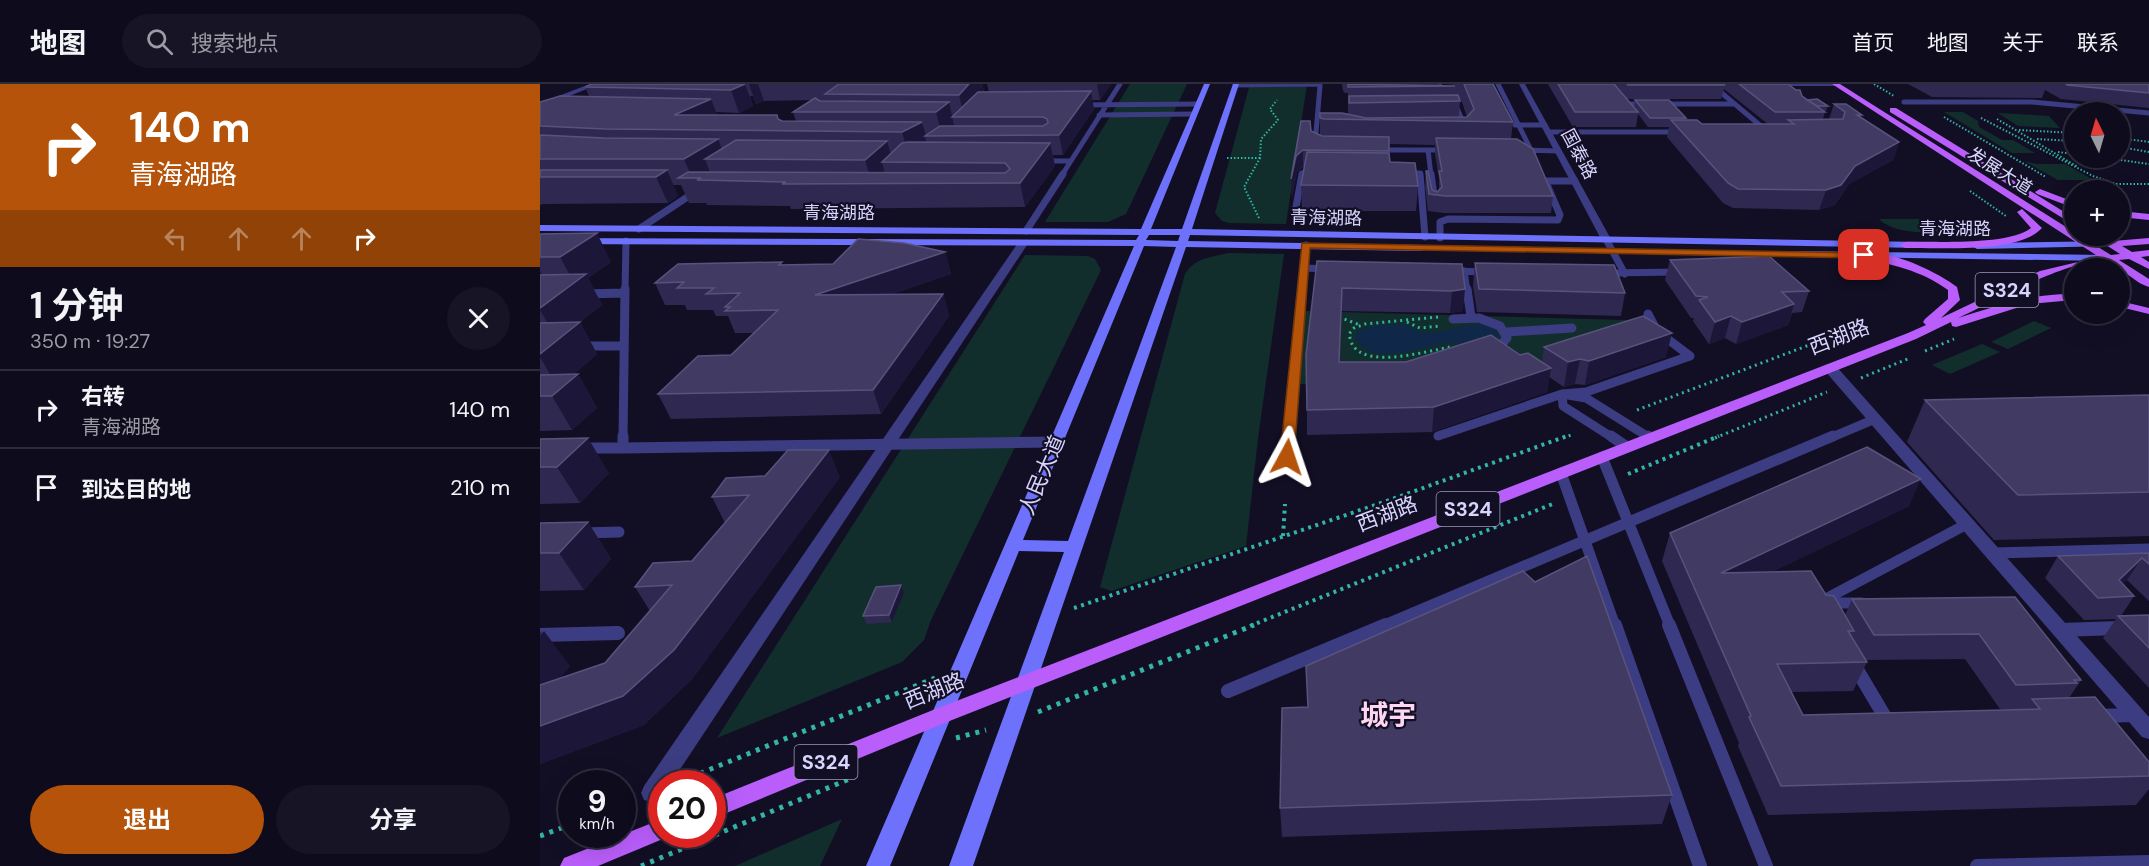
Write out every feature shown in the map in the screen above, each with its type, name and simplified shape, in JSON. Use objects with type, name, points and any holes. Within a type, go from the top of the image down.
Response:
[{"type":"main road","name":"人民大道","points":[[878,866],[1207,84]]},
{"type":"main road","name":"发展大道","points":[[1835,84],[2064,231]]},
{"type":"main road","points":[[961,866],[1024,683],[1186,238],[1235,85]]},
{"type":"main road","name":"发展大道","points":[[1884,104],[2064,216]]},
{"type":"main road","points":[[1905,245],[2005,241],[2029,237],[2037,230],[2035,223],[1973,173]]},
{"type":"main road","points":[[1995,174],[2064,201]]},
{"type":"main road","points":[[2130,215],[2149,217]]},
{"type":"main road","name":"青海湖路","points":[[540,228],[1186,238],[1425,237],[1905,245],[2064,245]]},
{"type":"main road","name":"青海湖路","points":[[540,241],[1025,236]]},
{"type":"main road","name":"青海湖路","points":[[1186,238],[1306,245],[2106,258]]},
{"type":"main road","points":[[2130,242],[2149,241]]},
{"type":"main road","name":"发展大道","points":[[2088,246],[2106,258]]},
{"type":"main road","points":[[2106,258],[2110,246]]},
{"type":"main road","points":[[2114,246],[2149,266]]},
{"type":"main road","name":"西湖路","points":[[2106,258],[2149,253]]},
{"type":"main road","points":[[1864,255],[1916,266],[1939,278],[1953,290],[1954,300],[1912,336]]},
{"type":"main road","name":"西湖路","points":[[726,803],[940,716],[1912,336],[2044,273],[2064,267]]},
{"type":"main road","name":"发展大道","points":[[2130,273],[2149,284]]},
{"type":"main road","points":[[1912,336],[2017,304],[2064,298]]},
{"type":"main road","points":[[2130,306],[2149,311]]},
{"type":"main road","points":[[1013,545],[1074,547]]},
{"type":"main road","points":[[572,866],[648,835]]},
{"type":"street","points":[[540,106],[596,84]]},
{"type":"street","name":"国泰路","points":[[1522,84],[1607,241]]},
{"type":"street","points":[[1739,84],[1835,84]]},
{"type":"street","points":[[667,770],[1025,236]]},
{"type":"street","points":[[1830,368],[1992,553],[2029,601],[2060,630],[2149,732]]},
{"type":"lane","points":[[1025,236],[1120,84]]},
{"type":"lane","points":[[1498,84],[1535,159]]},
{"type":"lane","points":[[1711,84],[1768,132]]},
{"type":"lane","points":[[1776,84],[1784,90]]},
{"type":"lane","points":[[1235,85],[1320,85],[1315,144],[1323,148]]},
{"type":"lane","points":[[1440,86],[1450,89]]},
{"type":"lane","points":[[1440,86],[1442,92],[1453,100],[1461,116],[1467,134],[1462,136]]},
{"type":"lane","points":[[1495,93],[1523,150]]},
{"type":"lane","points":[[1618,98],[1630,113]]},
{"type":"lane","points":[[2052,98],[2060,103]]},
{"type":"lane","points":[[1442,100],[1453,100]]},
{"type":"lane","points":[[1904,102],[2060,103],[2149,113]]},
{"type":"lane","points":[[1074,105],[1199,104]]},
{"type":"lane","points":[[1623,104],[1735,104]]},
{"type":"lane","points":[[1078,112],[1194,114]]},
{"type":"lane","points":[[1449,116],[1461,116]]},
{"type":"lane","points":[[1638,122],[1646,132]]},
{"type":"lane","points":[[1511,125],[1547,129],[1692,132]]},
{"type":"lane","points":[[1455,129],[1466,129]]},
{"type":"lane","points":[[1757,132],[1779,132]]},
{"type":"lane","points":[[1369,150],[1452,150]]},
{"type":"lane","points":[[1428,150],[1435,204]]},
{"type":"lane","points":[[1511,150],[1558,151]]},
{"type":"lane","points":[[1036,161],[1070,161]]},
{"type":"lane","points":[[1296,207],[1302,173],[1327,171]]},
{"type":"lane","points":[[1398,172],[1420,174],[1425,237]]},
{"type":"lane","points":[[1440,238],[1440,222],[1444,219],[1558,219],[1560,215],[1544,177],[1575,181]]},
{"type":"lane","points":[[685,190],[707,187]]},
{"type":"lane","points":[[639,229],[697,190]]},
{"type":"lane","points":[[623,448],[626,241]]},
{"type":"lane","points":[[1607,241],[1625,274]]},
{"type":"lane","points":[[1287,457],[1306,245]]},
{"type":"lane","points":[[1304,268],[1338,269]]},
{"type":"lane","points":[[1441,271],[1499,272]]},
{"type":"lane","points":[[1464,271],[1471,317]]},
{"type":"lane","points":[[1591,273],[1696,271]]},
{"type":"lane","points":[[572,294],[624,293]]},
{"type":"lane","points":[[1438,436],[1558,391],[1586,392],[1690,356],[1657,331],[1648,314]]},
{"type":"lane","points":[[1450,347],[1473,352],[1496,349],[1507,339],[1506,332],[1497,324],[1471,317],[1454,319]]},
{"type":"lane","points":[[1506,332],[1572,328]]},
{"type":"lane","points":[[564,346],[624,346]]},
{"type":"lane","points":[[1496,349],[1509,358]]},
{"type":"lane","points":[[1558,391],[1586,398],[1650,438]]},
{"type":"lane","points":[[1558,391],[1563,406],[1627,447]]},
{"type":"lane","points":[[1228,691],[1875,419]]},
{"type":"lane","points":[[564,448],[1056,442]]},
{"type":"lane","points":[[1602,457],[1766,866]]},
{"type":"lane","points":[[1561,473],[1700,866]]},
{"type":"lane","points":[[1875,603],[1821,608],[1967,524]]},
{"type":"lane","points":[[574,533],[619,532]]},
{"type":"lane","points":[[1992,553],[2149,549]]},
{"type":"lane","points":[[2060,630],[2149,627]]},
{"type":"lane","points":[[540,634],[618,633]]},
{"type":"lane","points":[[1849,655],[1888,722]]},
{"type":"lane","points":[[2087,716],[2134,715]]},
{"type":"lane","points":[[1977,866],[2149,862]]},
{"type":"path","points":[[1259,220],[1244,187],[1260,158],[1261,139],[1278,120],[1270,107],[1286,95],[1288,86]]},
{"type":"path","points":[[1917,102],[2046,177]]},
{"type":"path","points":[[1975,114],[2104,180]]},
{"type":"path","points":[[1998,119],[2058,152],[2093,176]]},
{"type":"path","points":[[2018,130],[2064,132]]},
{"type":"path","points":[[2033,138],[2064,140]]},
{"type":"path","points":[[2130,140],[2149,142]]},
{"type":"path","points":[[2133,140],[2134,149]]},
{"type":"path","points":[[2130,148],[2149,152]]},
{"type":"path","points":[[2058,152],[2064,153]]},
{"type":"path","points":[[1211,159],[1260,158]]},
{"type":"path","points":[[2130,161],[2149,164]]},
{"type":"path","points":[[2130,184],[2149,184]]},
{"type":"path","points":[[1300,308],[1335,316],[1361,326]]},
{"type":"path","points":[[1406,322],[1426,317],[1454,319]]},
{"type":"path","points":[[1450,347],[1398,357],[1366,356],[1355,351],[1349,334],[1361,326],[1377,321],[1406,322],[1427,328],[1437,327],[1454,319]]},
{"type":"path","points":[[1617,418],[1841,333]]},
{"type":"path","points":[[1924,352],[1956,339]]},
{"type":"path","points":[[1611,480],[1913,356]]},
{"type":"path","points":[[1048,617],[1435,486],[1594,426]]},
{"type":"path","points":[[927,746],[1010,723],[1570,497]]},
{"type":"path","points":[[1283,536],[1285,504]]},
{"type":"path","points":[[707,770],[960,667]]},
{"type":"path","points":[[641,866],[861,774]]},
{"type":"path","points":[[540,836],[558,829]]},
{"type":"green space","points":[[1130,84],[1187,84],[1126,214],[1108,222],[1045,222]]},
{"type":"green space","points":[[1250,84],[1307,84],[1286,224],[1229,223],[1222,221],[1215,213]]},
{"type":"green space","points":[[1944,112],[1963,112],[1978,121],[1979,127],[2002,140],[2013,140],[2035,153],[2012,153]]},
{"type":"green space","points":[[1998,113],[2049,116],[2060,128],[2018,126]]},
{"type":"green space","points":[[2024,161],[2036,164],[2064,164],[2064,168],[2072,168],[2094,180],[2058,180]]},
{"type":"green space","points":[[1879,219],[1925,219],[1950,230],[1913,232],[1894,228]]},
{"type":"green space","points":[[1229,253],[1284,254],[1258,438],[1246,546],[1111,591],[1100,587],[1185,274],[1199,261]]},
{"type":"green space","points":[[1025,255],[1088,256],[1095,259],[1101,270],[931,620],[924,640],[902,662],[717,738]]},
{"type":"green space","points":[[1304,311],[1626,320],[1634,335],[1516,373],[1402,384],[1298,384]]},
{"type":"green space","points":[[2034,321],[2051,328],[2008,349],[1991,342]]},
{"type":"green space","points":[[1982,344],[2000,352],[1950,374],[1932,365]]},
{"type":"green space","points":[[842,819],[820,866],[735,866]]},
{"type":"water","points":[[1401,324],[1425,333],[1470,325],[1486,326],[1495,329],[1499,339],[1496,342],[1471,345],[1452,343],[1384,354],[1362,347],[1355,337],[1357,332],[1377,325]]},
{"type":"building","points":[[592,84],[745,84],[731,90],[585,87]]},
{"type":"building","points":[[839,84],[969,84],[959,95],[825,94]]},
{"type":"building","points":[[1348,84],[1455,86],[1348,87]]},
{"type":"building","points":[[1464,84],[1493,84],[1513,122],[1320,118],[1320,113],[1342,113],[1366,118],[1467,117],[1474,109]]},
{"type":"building","points":[[1558,84],[1614,84],[1638,112],[1575,112]]},
{"type":"building","points":[[1723,84],[1725,85],[1628,85]]},
{"type":"building","points":[[1739,84],[1788,84],[1800,90],[1802,96],[1825,112],[1775,112]]},
{"type":"building","points":[[2149,84],[2149,93],[2067,85]]},
{"type":"building","points":[[1091,91],[1059,135],[925,136],[940,126],[1043,126],[1048,123],[1043,117],[952,117],[978,92]]},
{"type":"building","points":[[1458,95],[1460,101],[1349,103],[1349,96]]},
{"type":"building","points":[[560,96],[711,99],[674,115],[777,115],[782,121],[922,122],[902,132],[605,129],[540,126],[540,102]]},
{"type":"building","points":[[815,98],[820,101],[949,102],[936,112],[793,112]]},
{"type":"building","points":[[1817,99],[1828,106],[1817,106],[1807,100]]},
{"type":"building","points":[[1635,100],[1669,100],[1686,118],[1650,118]]},
{"type":"building","points":[[1834,104],[1846,104],[1862,115],[1857,115],[1899,142],[1855,166],[1841,185],[1826,190],[1738,189],[1728,183],[1671,120],[1697,120],[1702,124],[1794,124],[1788,120],[1843,119],[1845,112]]},
{"type":"building","points":[[1301,121],[1310,121],[1311,131],[1322,136],[1389,137],[1389,151],[1303,150],[1296,156],[1291,179]]},
{"type":"building","points":[[540,135],[718,139],[684,159],[540,159]]},
{"type":"building","points":[[1436,138],[1517,139],[1533,149],[1553,196],[1429,194],[1426,171],[1428,171],[1432,190],[1437,192],[1442,187],[1439,171],[1442,171]]},
{"type":"building","points":[[736,140],[887,141],[865,160],[705,159]]},
{"type":"building","points":[[902,143],[1050,143],[1020,183],[782,184],[786,182],[678,178],[688,172],[1005,173],[1010,169],[1005,163],[882,162]]},
{"type":"building","points":[[1307,152],[1389,153],[1390,162],[1415,163],[1418,186],[1301,185]]},
{"type":"building","points":[[540,170],[667,170],[656,177],[540,177]]},
{"type":"building","points":[[597,233],[560,257],[540,257],[540,234]]},
{"type":"building","points":[[858,239],[904,243],[945,252],[815,295],[943,294],[873,390],[658,394],[698,356],[731,355],[778,310],[725,311],[730,307],[725,307],[740,293],[706,294],[714,288],[677,288],[684,282],[655,283],[678,264],[782,262],[779,265],[833,264]]},
{"type":"building","points":[[1769,256],[1809,291],[1782,292],[1794,304],[1742,322],[1731,316],[1715,322],[1699,300],[1708,297],[1696,296],[1670,260]]},
{"type":"building","points":[[1317,261],[1462,264],[1465,289],[1452,291],[1342,288],[1339,362],[1406,362],[1491,335],[1520,355],[1528,353],[1551,368],[1434,407],[1307,410],[1306,355]]},
{"type":"building","points":[[1475,263],[1614,265],[1625,293],[1479,289]]},
{"type":"building","points":[[586,274],[540,308],[540,275]]},
{"type":"building","points":[[1643,316],[1672,333],[1589,361],[1580,359],[1568,362],[1544,347]]},
{"type":"building","points":[[580,322],[540,354],[540,323]]},
{"type":"building","points":[[578,374],[552,396],[540,396],[540,375]]},
{"type":"building","points":[[2149,395],[2149,492],[2018,495],[1925,400]]},
{"type":"building","points":[[588,438],[557,467],[540,467],[540,439]]},
{"type":"building","points":[[1867,447],[1921,479],[1721,573],[1811,571],[1826,595],[1834,596],[1854,631],[1848,631],[1867,662],[1777,664],[1803,715],[2040,709],[2032,699],[2095,697],[2149,762],[2149,776],[1781,786],[1670,533]]},
{"type":"building","points":[[788,450],[829,450],[674,650],[623,696],[540,726],[540,685],[605,663],[672,585],[635,587],[653,563],[692,561],[749,495],[712,497],[726,478],[765,476]]},
{"type":"building","points":[[588,522],[559,553],[540,553],[540,523]]},
{"type":"building","points":[[2149,553],[2149,564],[2142,558],[2119,580],[2134,596],[2098,598],[2058,556]]},
{"type":"building","points":[[1587,556],[1672,795],[1280,808],[1282,708],[1308,707],[1306,666],[1523,571],[1535,582]]},
{"type":"building","points":[[901,585],[889,615],[863,616],[876,587]]},
{"type":"building","points":[[2015,597],[2081,680],[2074,680],[2077,683],[2016,685],[1979,634],[1874,635],[1852,599]]},
{"type":"building","points":[[2149,615],[2149,648],[2118,616]]},
{"type":"district","name":"城宇","points":[[1388,715]]},
{"type":"route","points":[[1287,457],[1306,245],[1864,255]]}]
